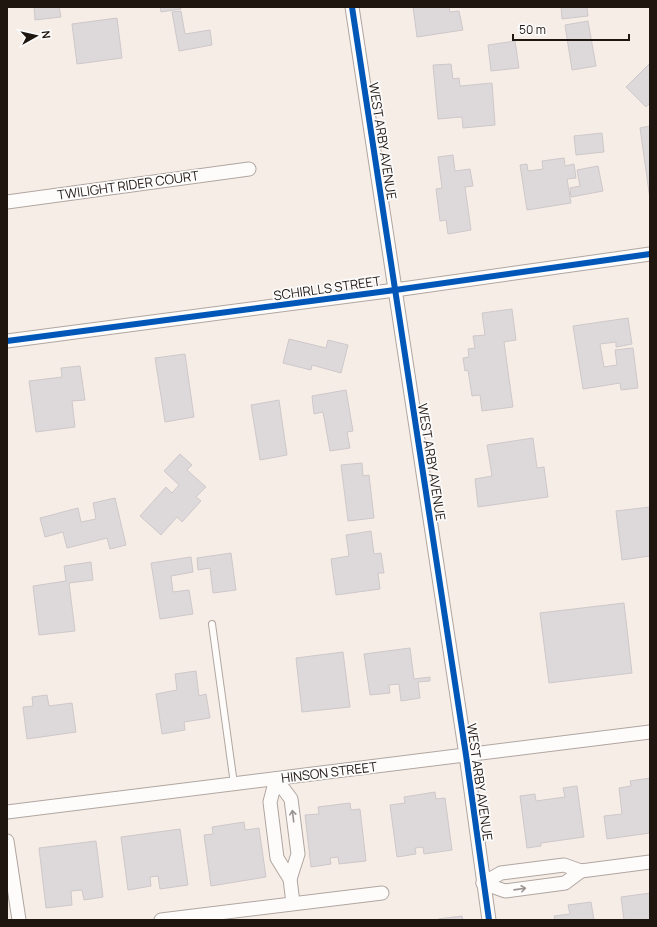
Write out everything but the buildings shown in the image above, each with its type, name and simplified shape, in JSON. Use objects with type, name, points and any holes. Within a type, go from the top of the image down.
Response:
[{"type":"street","name":"WEST ARBY AVENUE","points":[[352,7],[466,755],[489,920]]},
{"type":"street","name":"TWILIGHT RIDER COURT","points":[[7,202],[249,169]]},
{"type":"street","name":"SCHIRLLS STREET","points":[[7,341],[395,290],[650,254]]},
{"type":"street","name":"HINSON STREET","points":[[7,812],[650,732]]},
{"type":"street","points":[[276,779],[270,802],[277,858],[290,879],[293,903]]},
{"type":"street","points":[[276,779],[291,799],[298,854],[290,879]]},
{"type":"street","points":[[7,841],[20,920]]},
{"type":"street","points":[[483,883],[501,873],[564,865],[580,871],[650,862]]},
{"type":"street","points":[[483,883],[505,891],[565,883],[580,871]]},
{"type":"street","points":[[161,920],[382,893]]},
{"type":"lane","points":[[212,624],[234,784]]},
{"type":"cycle path","points":[[352,7],[466,755],[489,920]]},
{"type":"cycle path","points":[[7,341],[395,290],[650,254]]}]
